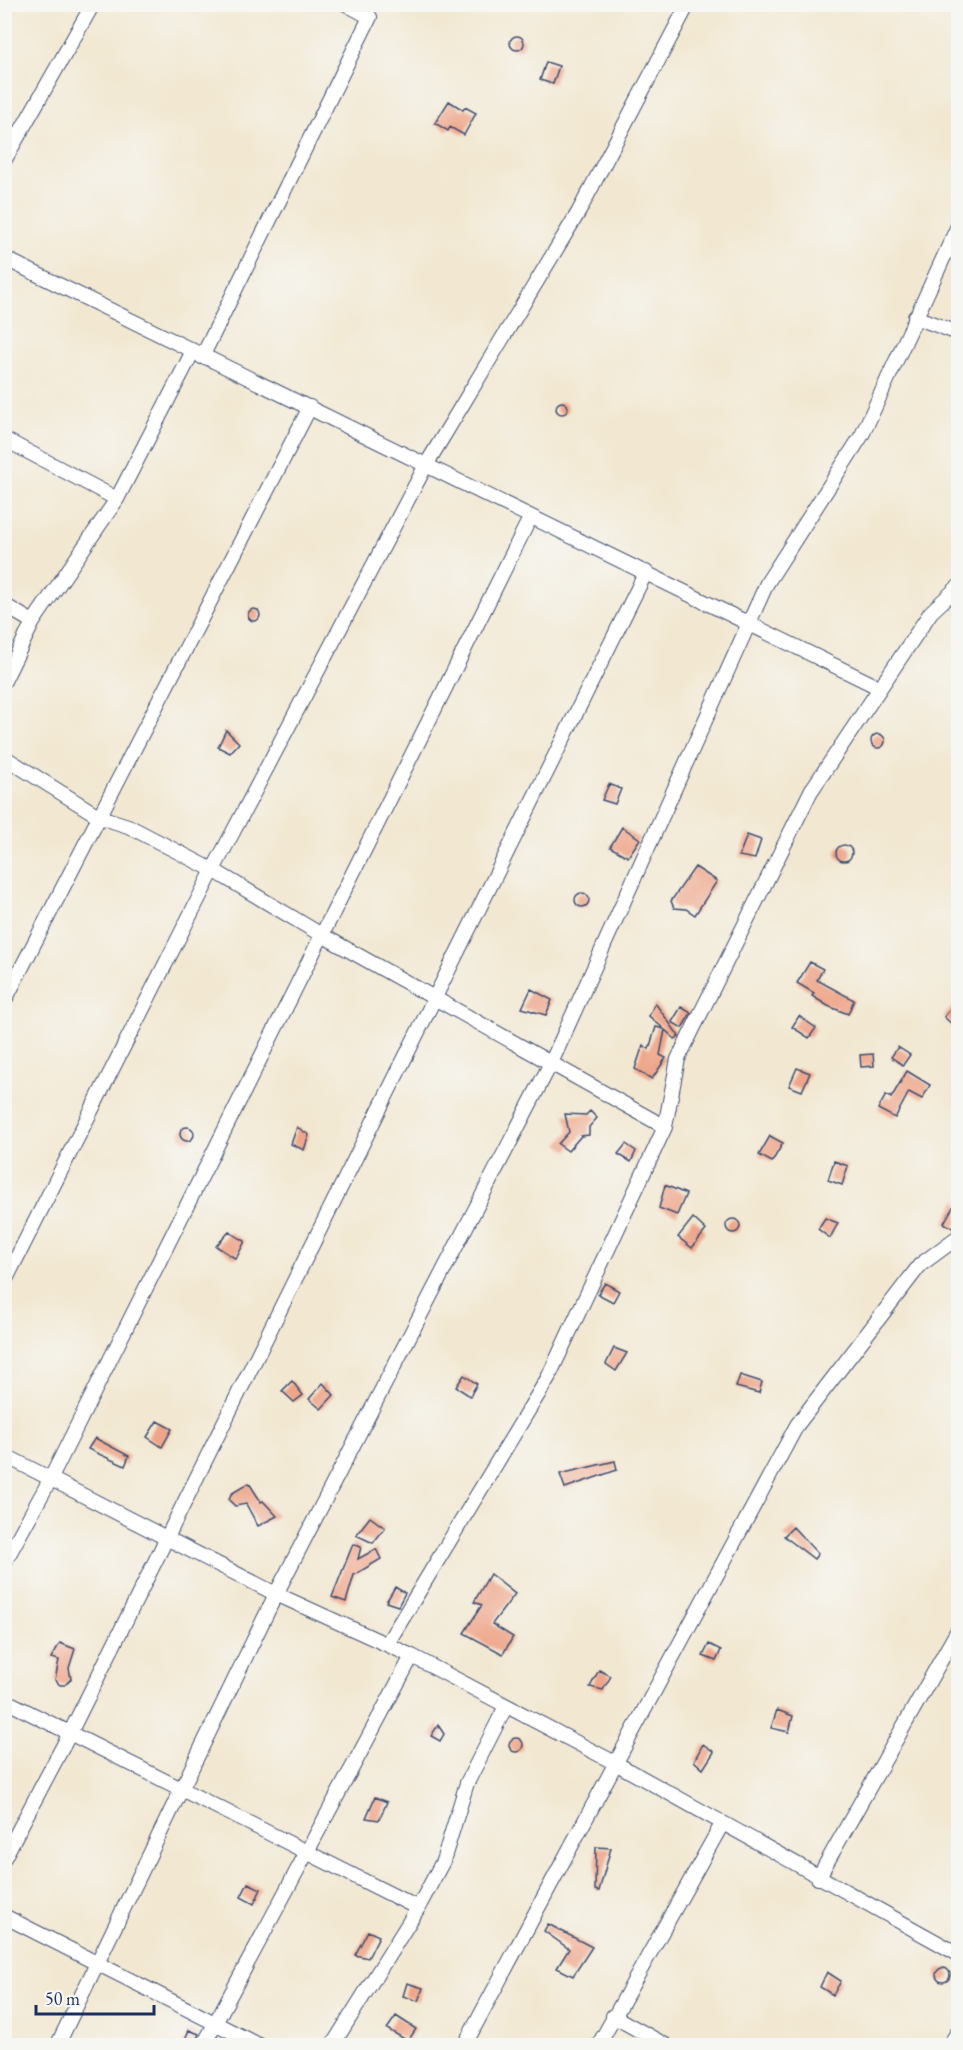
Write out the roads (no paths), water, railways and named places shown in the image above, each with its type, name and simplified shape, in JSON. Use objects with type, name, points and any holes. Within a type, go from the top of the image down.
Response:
[{"type":"street","points":[[4,161],[93,4]]},
{"type":"street","points":[[346,4],[370,18]]},
{"type":"street","points":[[4,681],[33,621],[117,499],[197,355],[377,4]]},
{"type":"street","points":[[4,1283],[213,870],[426,465],[578,213],[688,4]]},
{"type":"street","points":[[57,2046],[276,1594],[552,1061],[767,583],[862,435],[958,226]]},
{"type":"street","points":[[4,258],[197,355],[310,407],[530,518],[646,572],[880,688]]},
{"type":"street","points":[[915,317],[958,333]]},
{"type":"street","points":[[4,1002],[310,407]]},
{"type":"street","points":[[4,439],[117,499]]},
{"type":"street","points":[[4,1563],[51,1478],[320,934],[530,518]]},
{"type":"street","points":[[4,1858],[70,1733],[165,1537],[646,572]]},
{"type":"street","points":[[387,1644],[548,1378],[665,1126],[678,1059],[811,792],[931,612],[958,587]]},
{"type":"street","points":[[4,605],[33,621]]},
{"type":"street","points":[[4,757],[100,817],[128,826],[213,870],[320,934],[552,1061],[665,1126]]},
{"type":"street","points":[[464,2046],[797,1425],[920,1265],[958,1237]]},
{"type":"street","points":[[4,1455],[276,1594],[412,1656],[617,1764],[958,1954]]},
{"type":"street","points":[[818,1878],[958,1630]]},
{"type":"street","points":[[203,2046],[412,1656]]},
{"type":"street","points":[[4,1700],[418,1908]]},
{"type":"street","points":[[332,2046],[418,1908],[443,1861],[466,1783],[506,1706]]},
{"type":"street","points":[[598,2046],[722,1824]]},
{"type":"street","points":[[4,1916],[260,2046]]},
{"type":"street","points":[[613,2016],[667,2046]]},
{"type":"street","points":[[949,2046],[958,2032]]}]
